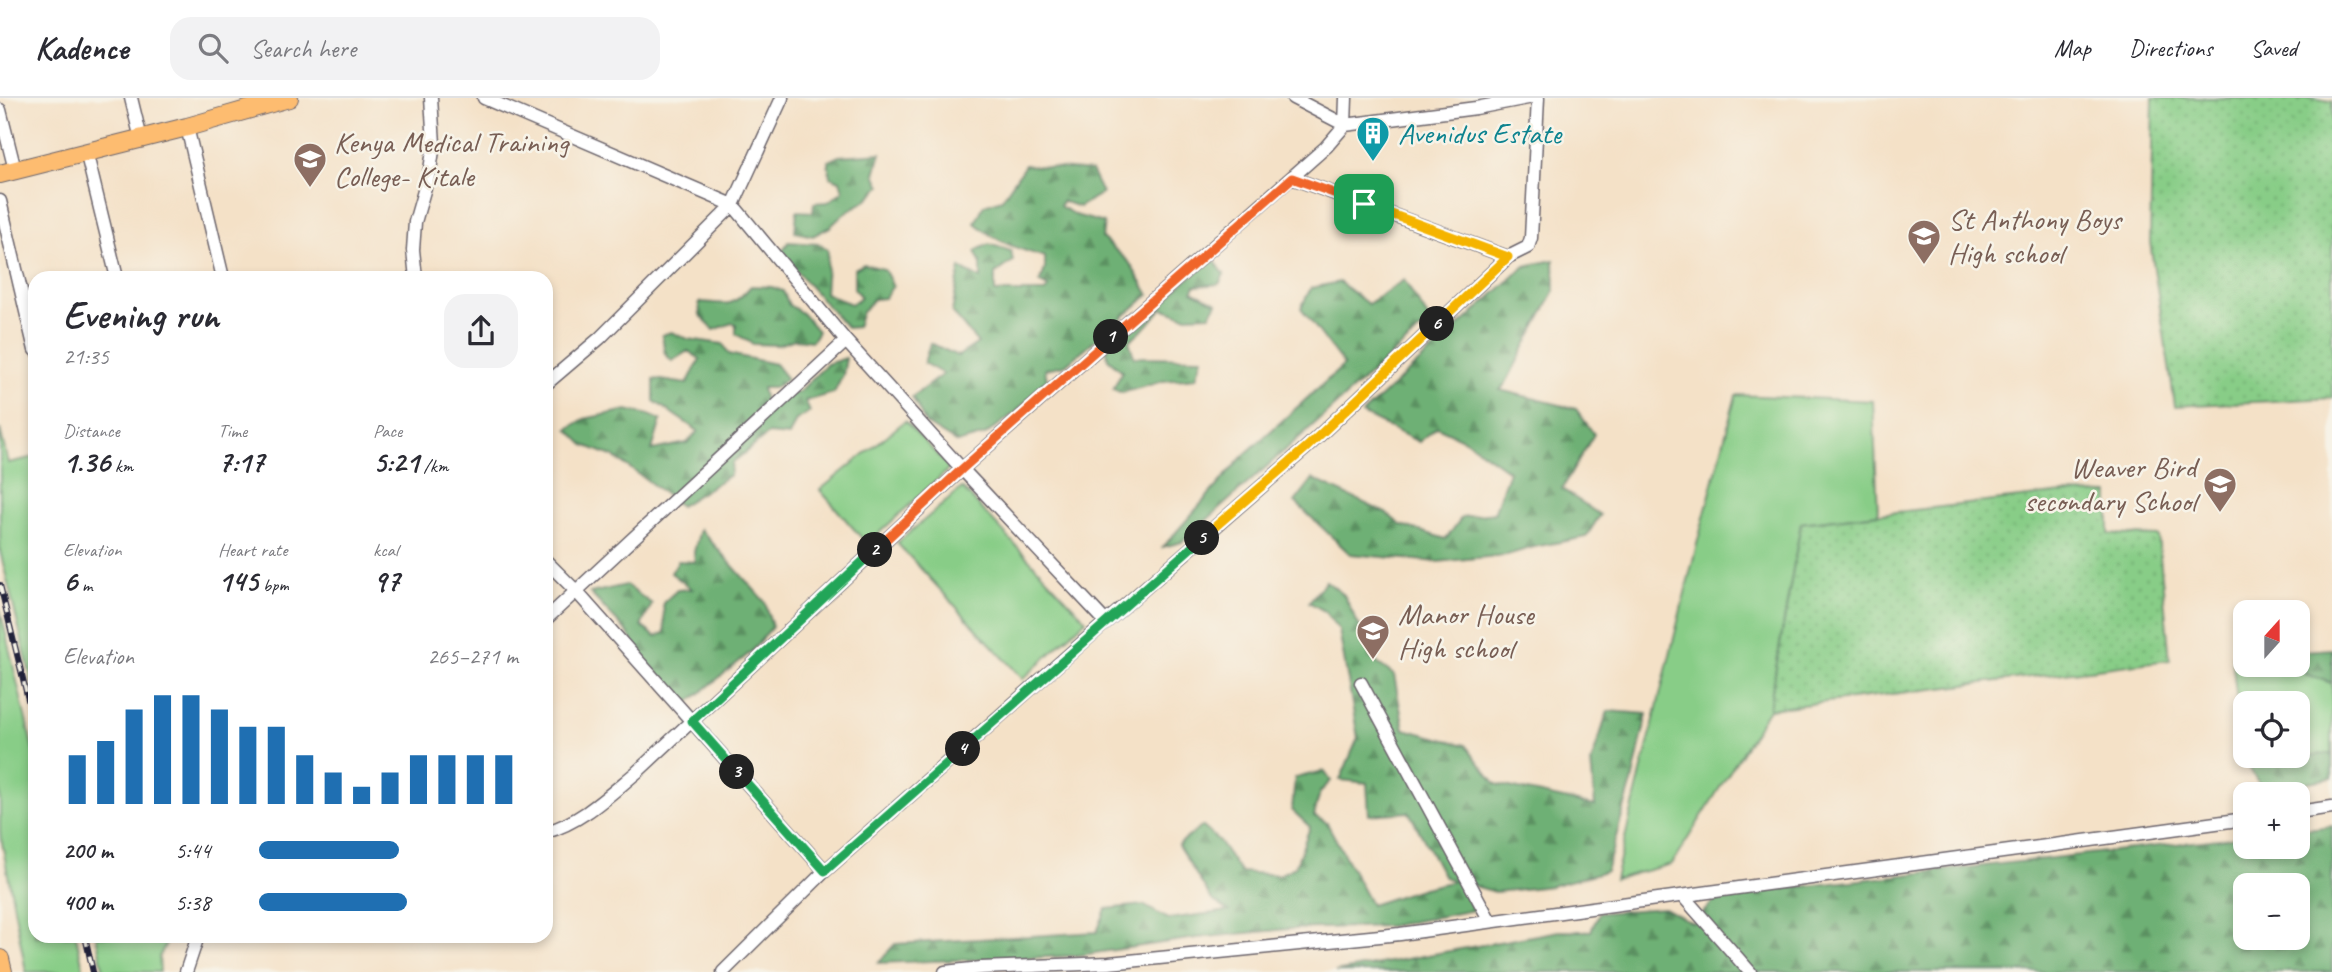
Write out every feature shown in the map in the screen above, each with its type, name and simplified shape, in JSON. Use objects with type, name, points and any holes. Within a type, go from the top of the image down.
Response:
[{"type":"highway","points":[[7,172],[187,127],[289,98]]},
{"type":"highway","points":[[0,959],[3,972]]},
{"type":"street","points":[[131,98],[141,139]]},
{"type":"street","points":[[415,271],[413,250],[415,222],[430,170],[434,144],[431,98]]},
{"type":"street","points":[[484,98],[733,205],[846,341],[1106,622]]},
{"type":"street","points":[[553,378],[600,338],[733,205],[782,98]]},
{"type":"street","points":[[1293,98],[1345,125],[1476,108],[1528,98]]},
{"type":"street","points":[[553,830],[564,827],[602,801],[692,721],[962,469],[1326,147],[1345,125],[1346,98]]},
{"type":"street","points":[[723,972],[825,871],[1307,447],[1508,257],[1528,247],[1531,238],[1538,98]]},
{"type":"street","points":[[0,110],[7,172]]},
{"type":"street","points":[[187,127],[221,271]]},
{"type":"street","points":[[86,151],[115,271]]},
{"type":"street","points":[[1292,178],[1508,257]]},
{"type":"street","points":[[0,201],[28,320]]},
{"type":"street","points":[[553,612],[846,341]]},
{"type":"street","points":[[553,568],[825,871]]},
{"type":"street","points":[[1361,682],[1490,921]]},
{"type":"street","points":[[2310,810],[2332,807]]},
{"type":"street","points":[[945,972],[1109,963],[1400,933],[2233,821]]},
{"type":"street","points":[[1682,896],[1750,972]]},
{"type":"street","points":[[186,972],[196,943]]},
{"type":"green space","points":[[2153,98],[2310,98],[2332,101],[2332,398],[2175,406],[2150,242]]},
{"type":"green space","points":[[881,153],[875,174],[881,186],[865,201],[813,236],[795,232],[797,211],[813,212],[814,203],[828,202],[843,191],[840,181],[830,177],[828,161],[839,156]]},
{"type":"green space","points":[[1025,165],[1091,171],[1102,193],[1079,207],[1062,201],[1060,206],[1075,215],[1104,223],[1102,238],[1129,262],[1149,295],[1065,365],[1045,369],[1047,380],[1016,412],[985,435],[957,443],[926,424],[912,397],[943,374],[924,363],[930,343],[958,356],[978,343],[952,312],[960,268],[981,279],[981,264],[975,251],[989,244],[1011,251],[1013,261],[995,274],[995,292],[1045,292],[1048,287],[1040,283],[1045,269],[1045,257],[1008,244],[975,223],[984,205],[1002,199]]},
{"type":"green space","points":[[788,242],[819,244],[828,250],[825,293],[851,304],[861,297],[854,289],[854,269],[864,264],[884,269],[893,286],[884,298],[874,299],[862,312],[857,327],[847,328],[781,254]]},
{"type":"green space","points":[[1554,260],[1555,290],[1500,390],[1576,409],[1594,434],[1562,489],[1600,515],[1586,537],[1507,555],[1437,562],[1350,554],[1295,502],[1313,479],[1386,513],[1401,525],[1446,539],[1462,517],[1494,513],[1509,471],[1465,440],[1437,427],[1419,442],[1362,414],[1525,266]]},
{"type":"green space","points":[[1215,261],[1224,274],[1219,284],[1195,286],[1192,291],[1217,303],[1210,315],[1184,316],[1162,308],[1147,326],[1129,341],[1134,357],[1202,358],[1196,378],[1163,381],[1122,393],[1113,389],[1122,371],[1108,359],[1106,349],[1204,265]]},
{"type":"green space","points":[[1404,280],[1430,321],[1182,542],[1163,547],[1243,456],[1344,365],[1301,308],[1311,288],[1339,282],[1368,304]]},
{"type":"green space","points":[[751,286],[772,287],[783,291],[789,305],[802,313],[818,331],[812,341],[795,339],[778,345],[753,344],[736,334],[736,324],[714,330],[700,315],[699,302],[733,302]]},
{"type":"green space","points":[[671,332],[688,339],[723,344],[729,354],[775,364],[787,379],[774,388],[762,388],[765,402],[799,392],[827,364],[846,358],[843,375],[834,393],[805,401],[810,412],[796,420],[789,436],[768,434],[732,463],[730,475],[680,506],[614,457],[584,445],[568,429],[584,419],[627,410],[661,420],[652,450],[687,443],[698,431],[654,401],[654,379],[687,384],[700,359],[688,351],[672,361],[665,354],[662,335]]},
{"type":"green space","points":[[1736,395],[1873,401],[1878,514],[1801,523],[1769,709],[1672,864],[1615,879],[1697,544]]},
{"type":"green space","points":[[905,421],[950,468],[867,544],[820,490]]},
{"type":"green space","points":[[0,429],[8,463],[28,459],[28,665],[0,551]]},
{"type":"green space","points":[[962,488],[1086,620],[1023,679],[897,543]]},
{"type":"green space","points":[[2063,493],[2109,494],[2109,534],[2158,536],[2170,660],[1769,709],[1801,523]]},
{"type":"green space","points":[[700,529],[765,602],[772,627],[751,652],[689,702],[647,663],[627,632],[590,593],[626,585],[652,604],[641,626],[656,637],[665,632],[663,603],[677,590],[692,589],[671,573],[678,561],[695,562],[694,552]]},
{"type":"green space","points":[[1326,581],[1344,595],[1370,641],[1369,657],[1394,675],[1404,729],[1465,745],[1496,784],[1595,806],[1591,763],[1608,711],[1647,714],[1632,782],[1606,871],[1551,886],[1495,892],[1457,881],[1474,910],[1390,926],[1288,929],[1196,938],[1074,956],[878,963],[895,944],[1097,932],[1106,909],[1143,905],[1168,919],[1229,911],[1212,900],[1178,845],[1202,826],[1219,841],[1240,872],[1279,875],[1295,867],[1310,827],[1292,810],[1295,778],[1324,771],[1331,781],[1320,792],[1314,816],[1327,823],[1371,905],[1455,881],[1444,877],[1409,812],[1369,815],[1367,783],[1340,780],[1358,738],[1339,630],[1324,611],[1309,602]]},
{"type":"green space","points":[[0,609],[28,728],[28,943],[78,943],[84,972],[26,972],[0,832]]},
{"type":"green space","points":[[2332,649],[2332,683],[2310,676],[2310,651]]},
{"type":"green space","points":[[2310,676],[2332,683],[2332,753],[2310,756],[2310,691],[2236,691],[2234,677]]},
{"type":"green space","points":[[2332,753],[2332,778],[2309,782],[2258,782],[2249,768],[2310,768],[2310,756]]},
{"type":"green space","points":[[2332,826],[2332,972],[1335,972],[1559,931],[1591,931],[1599,913],[1664,908],[1693,923],[1713,902],[1738,894],[2233,837],[2233,859],[2310,859],[2310,829]]},
{"type":"green space","points":[[98,943],[166,943],[159,957],[160,972],[104,972]]},
{"type":"railway","points":[[0,585],[28,699]]},
{"type":"railway","points":[[87,943],[93,972]]},
{"type":"place","name":"Avenidus Estate","points":[[1373,163]]},
{"type":"place","name":"Kenya Medical Training College- Kitale","points":[[310,189]]},
{"type":"place","name":"St Anthony Boys High school","points":[[1924,266]]},
{"type":"place","name":"Weaver Bird secondary School","points":[[2220,514]]},
{"type":"place","name":"Manor House High school","points":[[1373,661]]},
{"type":"route","points":[[1292,178],[1364,204],[1508,257],[1307,447],[825,871],[692,721],[962,469],[1292,178]]}]
